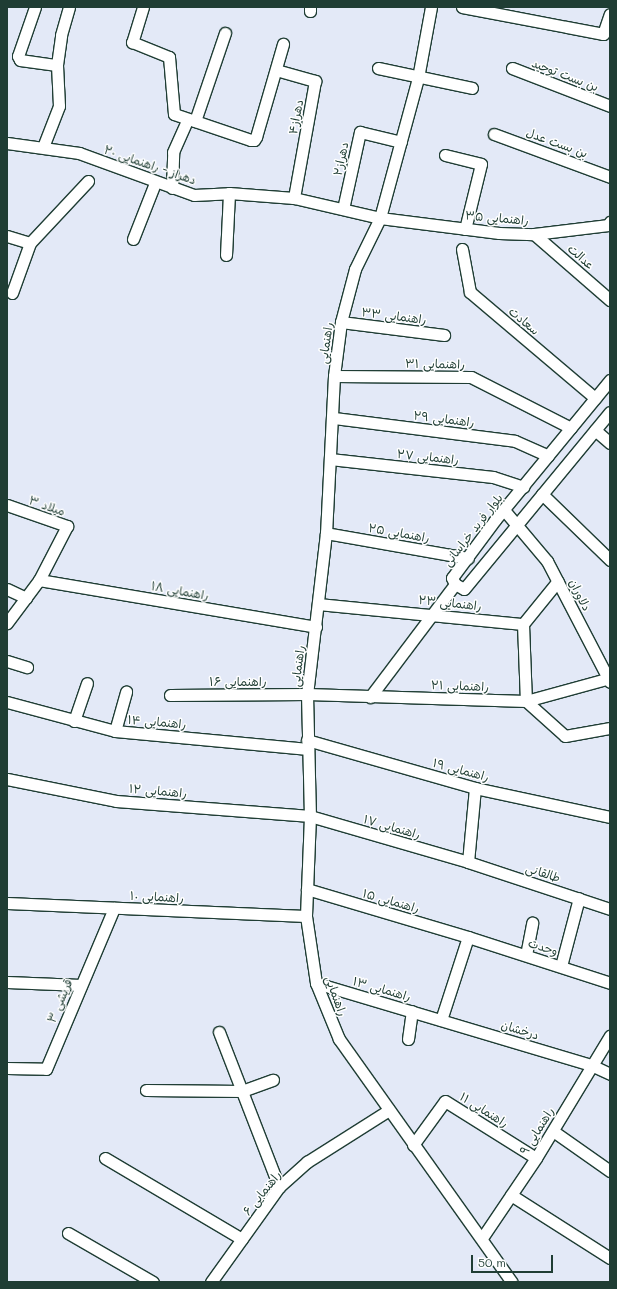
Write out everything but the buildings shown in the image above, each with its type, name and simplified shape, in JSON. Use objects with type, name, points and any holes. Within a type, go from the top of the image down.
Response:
[{"type":"street","points":[[35,7],[18,56],[20,60],[57,65]]},
{"type":"street","points":[[43,147],[59,106],[57,65],[61,35],[69,7]]},
{"type":"street","points":[[143,7],[132,42],[169,57],[174,114],[254,140],[283,44]]},
{"type":"street","name":"راهنمایی","points":[[431,7],[418,78],[380,218],[355,269],[341,322],[334,376],[334,418],[326,533],[307,694],[307,744],[310,816],[306,916],[316,983],[339,1039],[388,1110],[482,1238],[512,1282]]},
{"type":"street","points":[[462,7],[603,34],[610,14]]},
{"type":"street","points":[[172,188],[173,152],[192,120],[225,33]]},
{"type":"street","points":[[378,68],[418,78],[472,88]]},
{"type":"street","name":"بن بست توحید","points":[[512,68],[610,106]]},
{"type":"street","name":"دهراز۴","points":[[276,70],[315,81],[294,198]]},
{"type":"street","name":"دهراز۲","points":[[344,209],[360,132],[401,142]]},
{"type":"street","name":"بن بست عدل","points":[[494,134],[610,177]]},
{"type":"street","name":"دهراز - راهنمایی ۲۰","points":[[7,143],[79,153],[155,183],[194,195],[229,193],[294,198],[380,218]]},
{"type":"street","points":[[445,155],[481,164],[465,229]]},
{"type":"street","points":[[12,293],[30,243],[88,181]]},
{"type":"street","points":[[133,239],[155,183]]},
{"type":"street","points":[[226,255],[229,193]]},
{"type":"street","name":"راهنمایی ۳۵","points":[[380,218],[465,229],[534,234],[608,225],[610,222]]},
{"type":"street","name":"عدالت","points":[[534,234],[610,300]]},
{"type":"street","points":[[7,236],[30,243]]},
{"type":"street","name":"سعادت","points":[[462,248],[470,292],[595,398]]},
{"type":"street","name":"راهنمایی ۳۳","points":[[341,322],[444,335]]},
{"type":"street","name":"راهنمایی ۳۱","points":[[334,376],[471,377],[571,428]]},
{"type":"street","name":"بلوار فرید خراسانی","points":[[610,380],[504,510],[452,578],[455,584],[464,589],[610,412]]},
{"type":"street","name":"راهنمایی ۲۹","points":[[334,418],[515,441],[548,456]]},
{"type":"street","points":[[595,430],[610,444]]},
{"type":"street","name":"راهنمایی ۲۷","points":[[330,459],[493,477],[523,487]]},
{"type":"street","points":[[542,494],[610,560]]},
{"type":"street","name":"میلاد ۳","points":[[7,505],[67,526],[39,580]]},
{"type":"street","name":"دلاوران","points":[[504,510],[518,524],[547,561],[609,680]]},
{"type":"street","name":"راهنمایی ۲۵","points":[[326,533],[468,558]]},
{"type":"street","points":[[7,623],[39,580]]},
{"type":"street","name":"راهنمایی ۱۸","points":[[39,580],[316,627]]},
{"type":"street","points":[[558,581],[523,624],[526,701],[565,736],[610,728]]},
{"type":"street","points":[[370,697],[455,584]]},
{"type":"street","points":[[7,589],[26,598]]},
{"type":"street","name":"راهنمایی ۲۳","points":[[318,604],[433,614],[523,624]]},
{"type":"street","points":[[7,661],[27,667]]},
{"type":"street","name":"راهنمایی ۲۱","points":[[307,694],[526,701],[609,680]]},
{"type":"street","points":[[74,721],[87,683]]},
{"type":"street","points":[[115,731],[126,692]]},
{"type":"street","name":"راهنمایی ۱۶","points":[[170,695],[307,694]]},
{"type":"street","name":"راهنمایی ۱۴","points":[[7,702],[115,731],[307,744]]},
{"type":"street","name":"راهنمایی ۱۹","points":[[307,744],[475,788],[610,816]]},
{"type":"street","name":"راهنمایی ۱۲","points":[[7,779],[116,801],[310,816]]},
{"type":"street","points":[[468,862],[475,788]]},
{"type":"street","name":"راهنمایی ۱۷","points":[[310,816],[468,862]]},
{"type":"street","name":"طالقانی","points":[[468,862],[610,909]]},
{"type":"street","name":"راهنمایی ۱۵","points":[[307,889],[468,937]]},
{"type":"street","points":[[561,966],[579,898]]},
{"type":"street","name":"راهنمایی ۱۰","points":[[7,902],[306,916]]},
{"type":"street","name":"قریشی ۳","points":[[7,1068],[46,1069],[114,908]]},
{"type":"street","points":[[526,955],[532,923]]},
{"type":"street","points":[[441,1020],[468,937]]},
{"type":"street","name":"وحدت","points":[[468,937],[610,983]]},
{"type":"street","points":[[7,982],[81,985]]},
{"type":"street","name":"راهنمایی ۱۳","points":[[316,983],[441,1020]]},
{"type":"street","points":[[408,1038],[412,1011]]},
{"type":"street","name":"درخشان","points":[[441,1020],[591,1065],[610,1074]]},
{"type":"street","points":[[219,1032],[279,1188]]},
{"type":"street","name":"راهنمایی ۹","points":[[482,1238],[536,1158],[591,1065],[610,1036]]},
{"type":"street","points":[[146,1090],[242,1091],[273,1080]]},
{"type":"street","name":"راهنمایی ۱۱","points":[[413,1145],[445,1101],[536,1158]]},
{"type":"street","name":"راهنمایی ۶","points":[[211,1282],[279,1188],[307,1162],[388,1110]]},
{"type":"street","points":[[553,1131],[610,1171]]},
{"type":"street","points":[[105,1158],[242,1239]]},
{"type":"street","points":[[511,1195],[610,1258]]},
{"type":"street","points":[[68,1233],[153,1282]]}]
